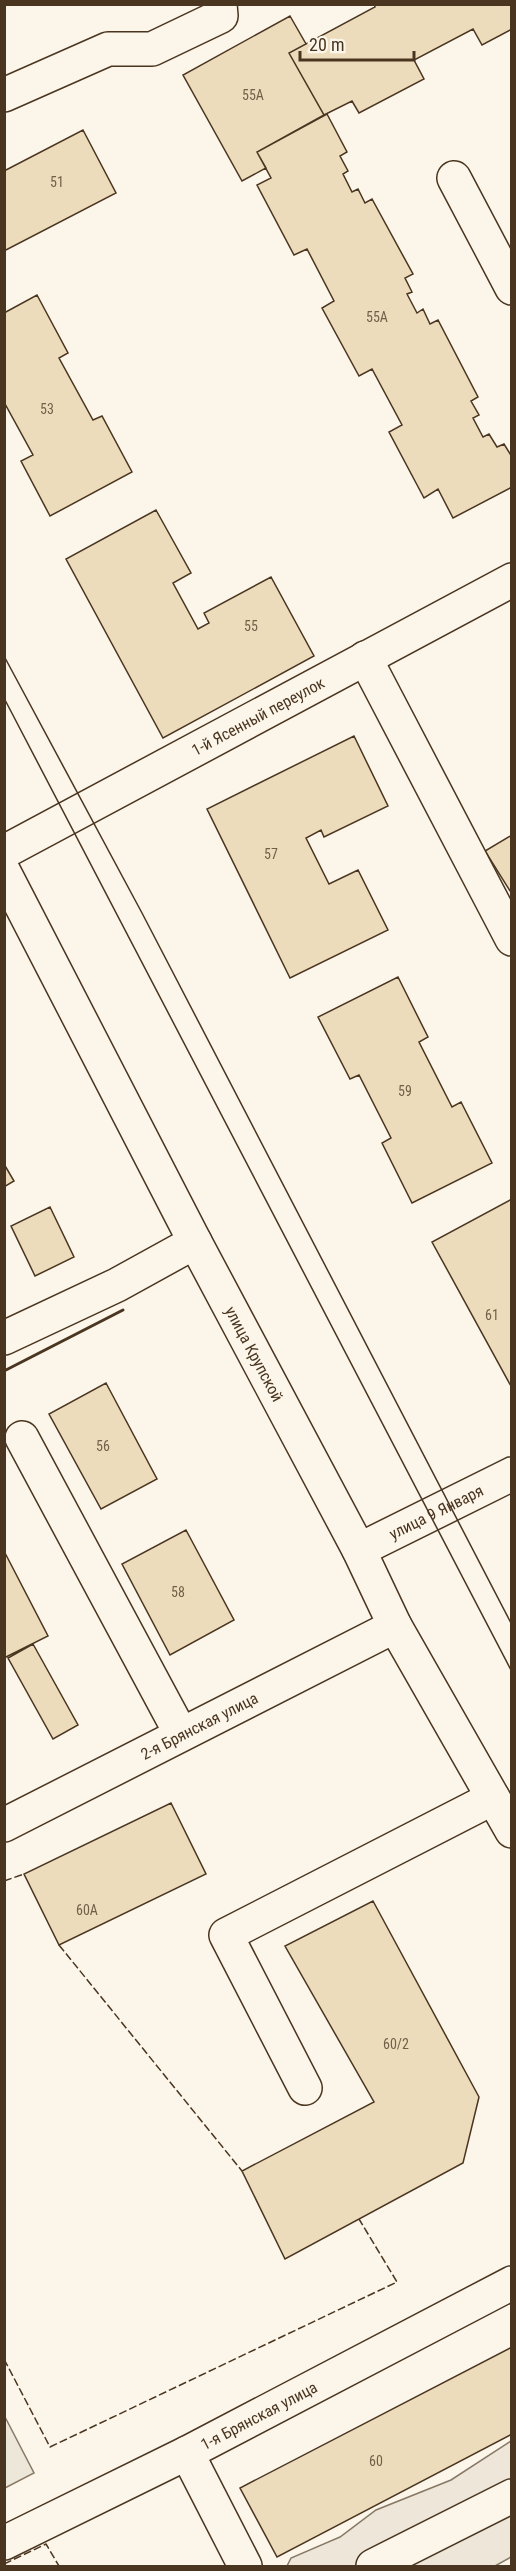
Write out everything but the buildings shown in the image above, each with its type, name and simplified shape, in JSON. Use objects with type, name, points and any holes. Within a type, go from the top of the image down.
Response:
[{"type":"street","points":[[4,95],[108,49],[152,49],[221,16],[220,4]]},
{"type":"street","points":[[454,178],[512,288]]},
{"type":"street","name":"1-й Ясенный переулок","points":[[4,852],[512,580]]},
{"type":"street","points":[[365,658],[512,939]]},
{"type":"street","name":"улица Крупской","points":[[4,872],[395,1626],[512,1831]]},
{"type":"street","points":[[4,1338],[117,1285],[195,1242]]},
{"type":"street","points":[[22,1438],[181,1734]]},
{"type":"street","name":"улица 9 Января","points":[[358,1551],[512,1474]]},
{"type":"street","name":"2-я Брянская улица","points":[[4,1826],[395,1626]]},
{"type":"street","points":[[305,2088],[226,1935],[493,1798]]},
{"type":"street","name":"1-я Брянская улица","points":[[4,2543],[187,2453],[512,2283]]},
{"type":"street","points":[[187,2453],[245,2566]]},
{"type":"street","points":[[373,2566],[512,2496]]},
{"type":"shaded area","points":[[4,2415],[34,2473],[5,2488],[4,2488]]},
{"type":"shaded area","points":[[511,2441],[511,2557],[495,2566],[287,2566],[291,2558],[340,2537],[376,2510],[451,2480]]},
{"type":"tram line","points":[[4,656],[142,913],[512,1625]]},
{"type":"tram line","points":[[4,698],[512,1672]]},
{"type":"fence","points":[[4,1881],[24,1874]]},
{"type":"fence","points":[[59,1945],[242,2171]]},
{"type":"fence","points":[[4,2359],[50,2447],[397,2282],[359,2219]]},
{"type":"fence","points":[[4,2564],[46,2544],[59,2566]]},
{"type":"wall","points":[[4,1371],[123,1310]]}]
